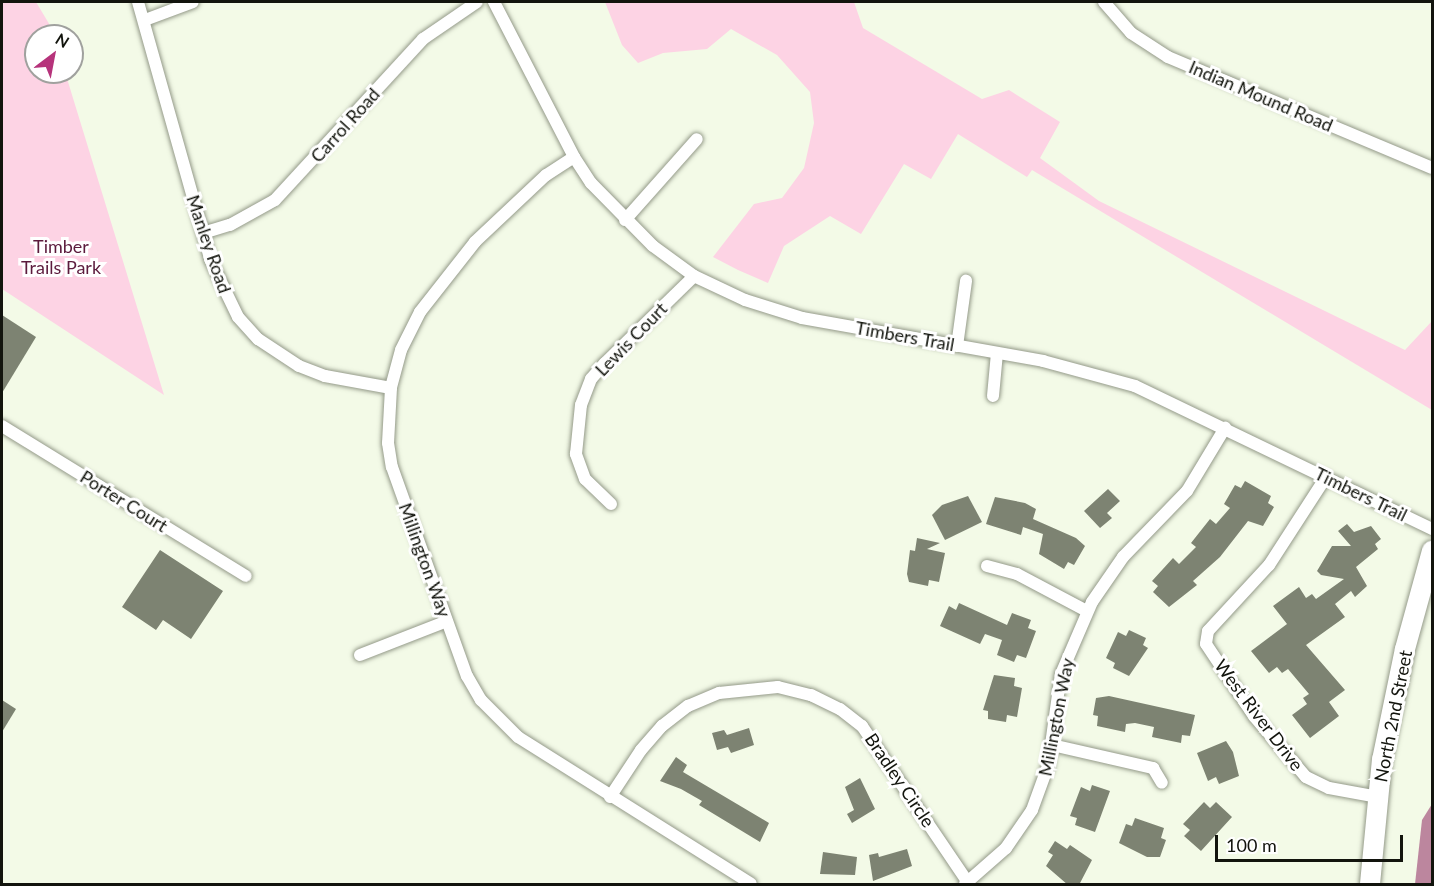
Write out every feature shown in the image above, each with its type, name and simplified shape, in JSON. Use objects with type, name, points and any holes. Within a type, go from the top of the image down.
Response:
[{"type":"main road","name":"North 2nd Street","points":[[1370,885],[1377,797],[1405,649],[1432,551]]},
{"type":"street","name":"Manley Road","points":[[138,2],[145,20],[203,233],[224,293],[238,318],[258,339],[280,356],[325,376],[391,388]]},
{"type":"street","points":[[145,20],[194,2]]},
{"type":"street","name":"Carrol Road","points":[[203,233],[230,225],[275,200],[423,39],[477,2]]},
{"type":"street","name":"Timbers Trail","points":[[494,2],[574,157],[606,202],[694,276],[773,310],[1091,372],[1135,386],[1226,428],[1432,530]]},
{"type":"street","name":"Indian Mound Road","points":[[1104,2],[1131,33],[1168,57],[1432,168]]},
{"type":"street","points":[[625,220],[697,139]]},
{"type":"street","name":"Millington Way","points":[[574,157],[546,175],[482,235],[434,292],[410,330],[391,388],[388,443],[392,467],[467,676],[482,700],[518,737],[751,885]]},
{"type":"street","name":"Lewis Court","points":[[611,504],[585,479],[576,454],[581,405],[591,379],[605,363],[694,276]]},
{"type":"street","points":[[957,346],[966,280]]},
{"type":"street","points":[[993,396],[997,353]]},
{"type":"street","name":"Porter Court","points":[[2,427],[246,576]]},
{"type":"street","name":"Millington Way","points":[[967,884],[987,868],[1019,831],[1041,789],[1052,745],[1061,674],[1088,611],[1123,557],[1186,491],[1226,428]]},
{"type":"street","name":"West River Drive","points":[[1326,477],[1269,566],[1208,631],[1206,644],[1254,716],[1306,777],[1329,788],[1377,797]]},
{"type":"street","points":[[987,566],[1017,574],[1088,611]]},
{"type":"street","points":[[360,655],[447,621]]},
{"type":"street","name":"Bradley Circle","points":[[610,797],[641,750],[662,726],[688,706],[719,693],[778,687],[821,700],[862,726],[967,884]]},
{"type":"street","points":[[1052,745],[1153,768],[1162,783]]},
{"type":"green space","name":"Timber Trails Park","points":[[2,2],[36,2],[49,24],[24,24],[24,84],[69,84],[164,395],[2,289]]},
{"type":"green space","points":[[605,2],[854,2],[863,28],[982,99],[1009,90],[1060,122],[1040,158],[1099,201],[1405,350],[1432,321],[1432,410],[1032,170],[1027,177],[958,134],[931,179],[904,164],[861,234],[830,216],[784,246],[768,283],[738,270],[713,257],[754,204],[782,198],[804,168],[814,123],[810,92],[777,55],[731,29],[707,49],[663,53],[638,63],[622,45]]},
{"type":"shaded area","points":[[1432,804],[1432,884],[1415,884],[1422,820]]},
{"type":"building","points":[[2,315],[36,337],[2,393]]},
{"type":"building","points":[[1245,481],[1271,496],[1268,503],[1274,507],[1263,526],[1248,521],[1220,557],[1193,581],[1197,585],[1169,607],[1153,592],[1158,586],[1152,581],[1173,558],[1179,564],[1196,547],[1191,543],[1210,519],[1216,524],[1230,508],[1224,504],[1235,485],[1241,488]]},
{"type":"building","points":[[1108,489],[1120,501],[1107,513],[1112,518],[1100,528],[1084,511]]},
{"type":"building","points":[[968,496],[982,522],[945,540],[932,515],[942,505]]},
{"type":"building","points":[[995,497],[1025,503],[1036,509],[1033,519],[1076,538],[1085,546],[1074,565],[1068,562],[1064,569],[1039,554],[1043,534],[1023,527],[1021,535],[986,524]]},
{"type":"building","points":[[1347,524],[1354,532],[1371,526],[1381,539],[1375,544],[1378,549],[1356,567],[1367,586],[1355,597],[1351,591],[1335,604],[1345,617],[1306,645],[1345,690],[1329,702],[1339,716],[1310,738],[1292,715],[1307,704],[1303,698],[1309,694],[1288,669],[1282,673],[1277,667],[1269,673],[1251,651],[1287,624],[1273,606],[1299,587],[1306,598],[1312,594],[1316,599],[1344,579],[1321,575],[1317,571],[1332,546],[1351,546],[1338,531]]},
{"type":"building","points":[[917,538],[940,543],[927,549],[945,553],[939,582],[929,580],[928,586],[909,582],[907,574],[910,550],[915,551]]},
{"type":"building","points":[[160,550],[223,591],[191,639],[163,620],[156,630],[122,607]]},
{"type":"building","points":[[959,603],[1007,625],[1012,613],[1031,620],[1028,628],[1036,631],[1026,658],[1017,655],[1014,662],[997,655],[1002,640],[985,634],[980,644],[940,626],[949,606],[956,610]]},
{"type":"building","points":[[1129,630],[1146,638],[1143,645],[1148,648],[1129,676],[1113,668],[1115,663],[1106,658],[1118,632],[1126,636]]},
{"type":"building","points":[[994,675],[1015,678],[1014,686],[1022,688],[1017,717],[1007,715],[1006,722],[988,719],[988,711],[983,710]]},
{"type":"building","points":[[1109,696],[1195,715],[1190,736],[1182,735],[1181,743],[1152,737],[1154,727],[1135,723],[1126,724],[1125,732],[1097,726],[1098,716],[1093,715],[1096,698]]},
{"type":"building","points":[[2,700],[16,709],[2,732]]},
{"type":"building","points":[[749,728],[754,745],[731,753],[728,747],[717,750],[712,733],[724,730],[727,735]]},
{"type":"building","points":[[1226,741],[1233,752],[1239,776],[1219,784],[1216,777],[1208,781],[1197,753]]},
{"type":"building","points":[[676,757],[687,765],[683,772],[769,823],[760,842],[699,805],[702,801],[681,789],[660,781]]},
{"type":"building","points":[[860,778],[875,809],[852,823],[847,814],[854,810],[845,787]]},
{"type":"building","points":[[1092,785],[1110,791],[1095,832],[1075,825],[1077,818],[1070,816],[1081,787],[1090,791]]},
{"type":"building","points":[[1204,802],[1210,808],[1216,802],[1232,817],[1201,851],[1184,836],[1190,830],[1183,824]]},
{"type":"building","points":[[1135,818],[1164,828],[1161,838],[1166,840],[1160,857],[1147,857],[1119,843],[1126,824],[1132,826]]},
{"type":"building","points":[[1055,841],[1067,849],[1070,845],[1092,860],[1079,885],[1068,885],[1046,866],[1053,855],[1048,852]]},
{"type":"building","points":[[907,849],[912,866],[873,881],[869,855],[878,853],[879,857]]},
{"type":"building","points":[[823,852],[857,857],[855,875],[820,874]]}]
